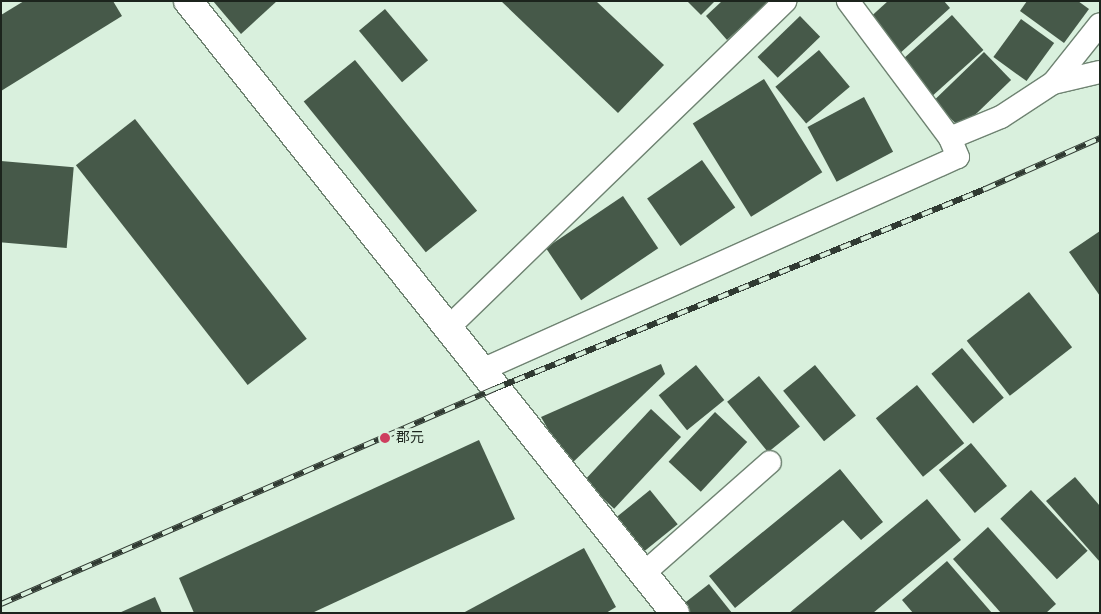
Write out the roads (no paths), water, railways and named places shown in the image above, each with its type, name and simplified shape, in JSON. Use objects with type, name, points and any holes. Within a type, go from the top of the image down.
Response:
[{"type":"street","points":[[188,1],[484,369],[494,389],[676,613]]},
{"type":"lane","points":[[450,326],[785,1]]},
{"type":"lane","points":[[484,369],[958,157],[950,138],[848,1]]},
{"type":"lane","points":[[950,138],[1002,117],[1054,83],[1100,24]]},
{"type":"lane","points":[[1054,83],[1100,72]]},
{"type":"lane","points":[[643,574],[770,462]]},
{"type":"railway","points":[[1,604],[494,389],[985,189],[1100,138]]},
{"type":"place","name":"郡元","points":[[385,438]]}]
